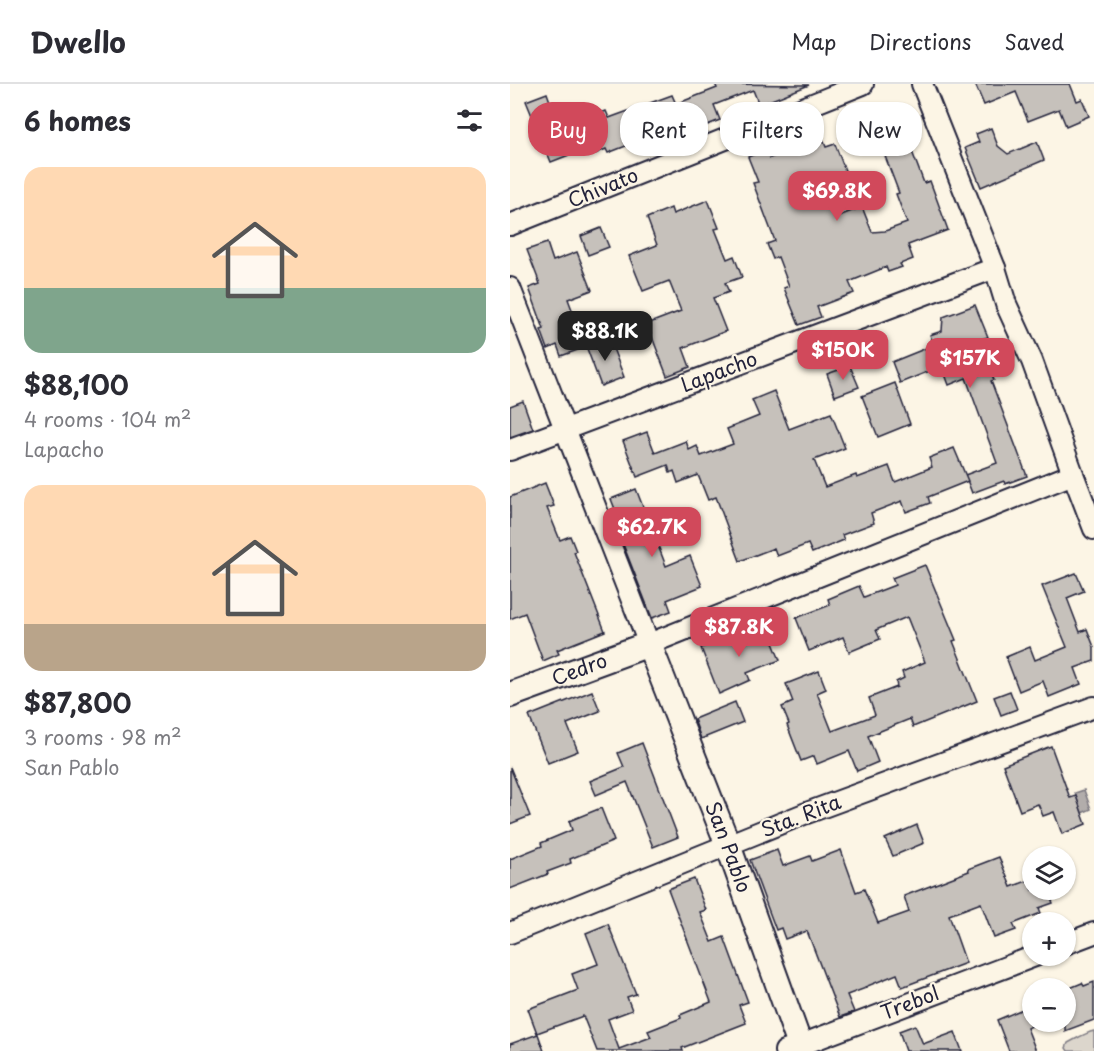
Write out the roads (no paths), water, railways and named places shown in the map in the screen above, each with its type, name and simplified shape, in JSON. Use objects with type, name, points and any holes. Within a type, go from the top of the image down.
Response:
[{"type":"street","name":"Chivato","points":[[510,225],[863,84]]},
{"type":"street","points":[[922,84],[995,268],[1006,304],[1032,361],[1094,530]]},
{"type":"street","name":"Lapacho","points":[[510,450],[995,268]]},
{"type":"street","points":[[510,288],[649,644],[1073,474]]},
{"type":"street","name":"Cedro","points":[[510,695],[649,644]]},
{"type":"street","name":"San Pablo","points":[[649,644],[728,845],[796,1049]]},
{"type":"street","name":"Sta. Rita","points":[[510,933],[815,810],[1094,707]]},
{"type":"street","points":[[1076,940],[1094,933]]},
{"type":"street","name":"Trebol","points":[[796,1049],[1022,961]]}]
